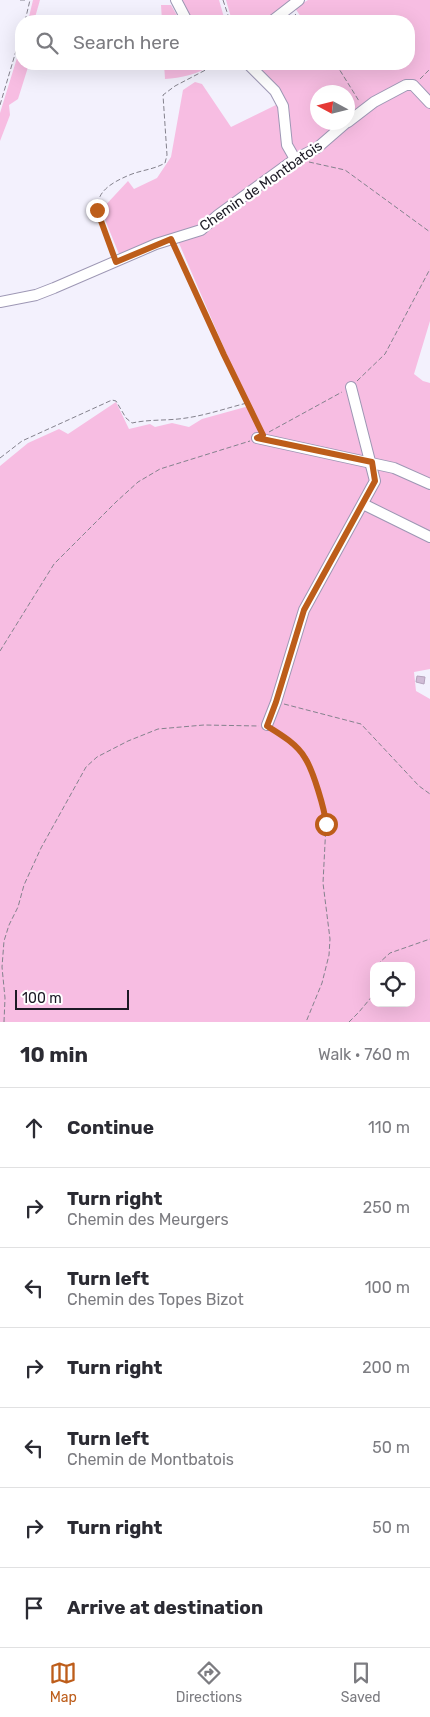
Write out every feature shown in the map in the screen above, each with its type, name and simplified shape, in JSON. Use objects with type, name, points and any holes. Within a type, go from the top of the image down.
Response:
[{"type":"street","points":[[176,0],[184,15]]},
{"type":"street","points":[[280,15],[299,0]]},
{"type":"street","points":[[254,70],[275,92],[283,106],[287,145],[294,159]]},
{"type":"street","points":[[413,85],[430,103]]},
{"type":"street","name":"Chemin de Montbatois","points":[[355,115],[364,108],[406,86],[413,85]]},
{"type":"street","name":"Chemin de Montbatois","points":[[0,302],[44,292],[171,239],[201,230],[218,215],[294,159],[317,148],[338,130]]},
{"type":"street","points":[[267,726],[304,610],[375,481],[372,462],[351,387]]},
{"type":"street","points":[[260,437],[394,468],[430,484]]},
{"type":"street","points":[[363,504],[430,538]]},
{"type":"path","points":[[20,0],[25,0]]},
{"type":"path","points":[[26,15],[30,0]]},
{"type":"path","points":[[223,0],[228,15]]},
{"type":"path","points":[[0,105],[15,54]]},
{"type":"path","points":[[413,85],[430,69]]},
{"type":"path","points":[[116,262],[97,210],[97,200],[111,185],[130,175],[165,163],[167,155],[163,95],[175,86],[206,70]]},
{"type":"path","points":[[340,70],[364,108]]},
{"type":"path","points":[[294,159],[345,170],[430,232]]},
{"type":"path","points":[[171,239],[247,403],[260,437]]},
{"type":"path","points":[[0,651],[54,564],[138,482],[160,469],[260,437],[351,387],[385,354],[430,269]]},
{"type":"path","points":[[0,458],[22,441],[112,400],[116,400],[126,418],[132,423],[186,418],[247,403]]},
{"type":"path","points":[[276,702],[361,724],[418,786],[430,794]]},
{"type":"path","points":[[4,1022],[5,998],[2,967],[4,941],[18,907],[24,886],[41,848],[86,767],[97,757],[128,740],[158,729],[204,725],[267,726],[284,736],[306,758],[325,812],[323,883],[330,938],[329,955],[322,983],[306,1022]]},
{"type":"path","points":[[379,962],[390,953],[430,939]]},
{"type":"path","points":[[349,1022],[370,999]]},
{"type":"shaded area","points":[[33,0],[40,0],[36,15],[29,15]]},
{"type":"shaded area","points":[[180,0],[219,0],[223,15],[189,15]]},
{"type":"shaded area","points":[[226,0],[293,0],[272,15],[230,15]]},
{"type":"shaded area","points":[[308,0],[430,0],[430,321],[414,374],[423,381],[430,383],[430,669],[414,672],[416,691],[430,699],[430,1022],[0,1022],[0,466],[28,443],[59,429],[68,434],[116,402],[129,429],[150,424],[155,427],[172,423],[189,427],[202,419],[249,406],[175,234],[119,254],[101,210],[128,181],[134,189],[157,178],[171,157],[183,90],[195,82],[202,84],[231,127],[278,104],[258,70],[415,70],[415,15],[300,15],[295,8]]},
{"type":"shaded area","points":[[161,5],[171,5],[177,15],[162,15]]},
{"type":"shaded area","points":[[15,64],[15,70],[27,70],[18,99],[9,105],[10,115],[0,141],[0,113]]},
{"type":"shaded area","points":[[164,70],[202,70],[190,75],[165,79]]},
{"type":"building","points":[[417,676],[425,677],[424,684],[416,682]]},
{"type":"route","points":[[97,210],[116,262],[171,239],[263,435],[257,438],[372,462],[375,481],[304,610],[267,726],[284,736],[306,758],[325,812],[326,824]]}]
